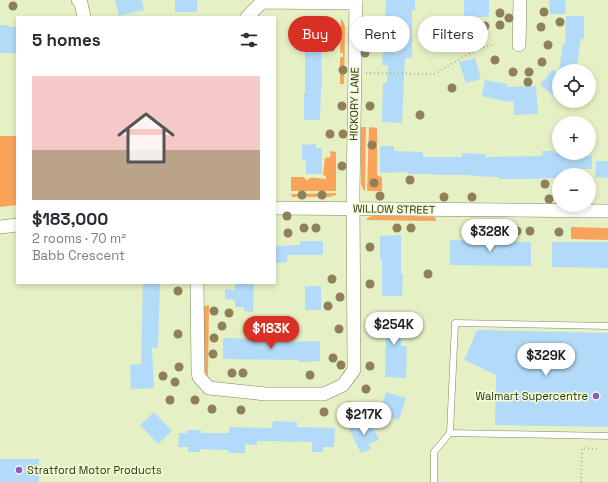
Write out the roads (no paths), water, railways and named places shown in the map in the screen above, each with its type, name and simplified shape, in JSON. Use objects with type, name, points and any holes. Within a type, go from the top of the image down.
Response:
[{"type":"street","points":[[78,0],[81,3],[84,16]]},
{"type":"street","points":[[519,44],[520,0]]},
{"type":"street","points":[[248,16],[262,2],[356,1]]},
{"type":"street","name":"HICKORY LANE","points":[[198,284],[198,373],[199,377],[209,388],[265,394],[324,394],[343,385],[354,370],[353,209],[356,1]]},
{"type":"street","name":"WILLOW STREET","points":[[276,208],[608,212]]},
{"type":"street","points":[[0,227],[16,225]]},
{"type":"lane","points":[[434,482],[434,452],[450,433],[456,323],[608,326]]},
{"type":"lane","points":[[450,433],[608,436]]},
{"type":"place","name":"Walmart Supercentre","points":[[596,396]]},
{"type":"place","name":"Stratford Motor Products","points":[[19,470]]}]
